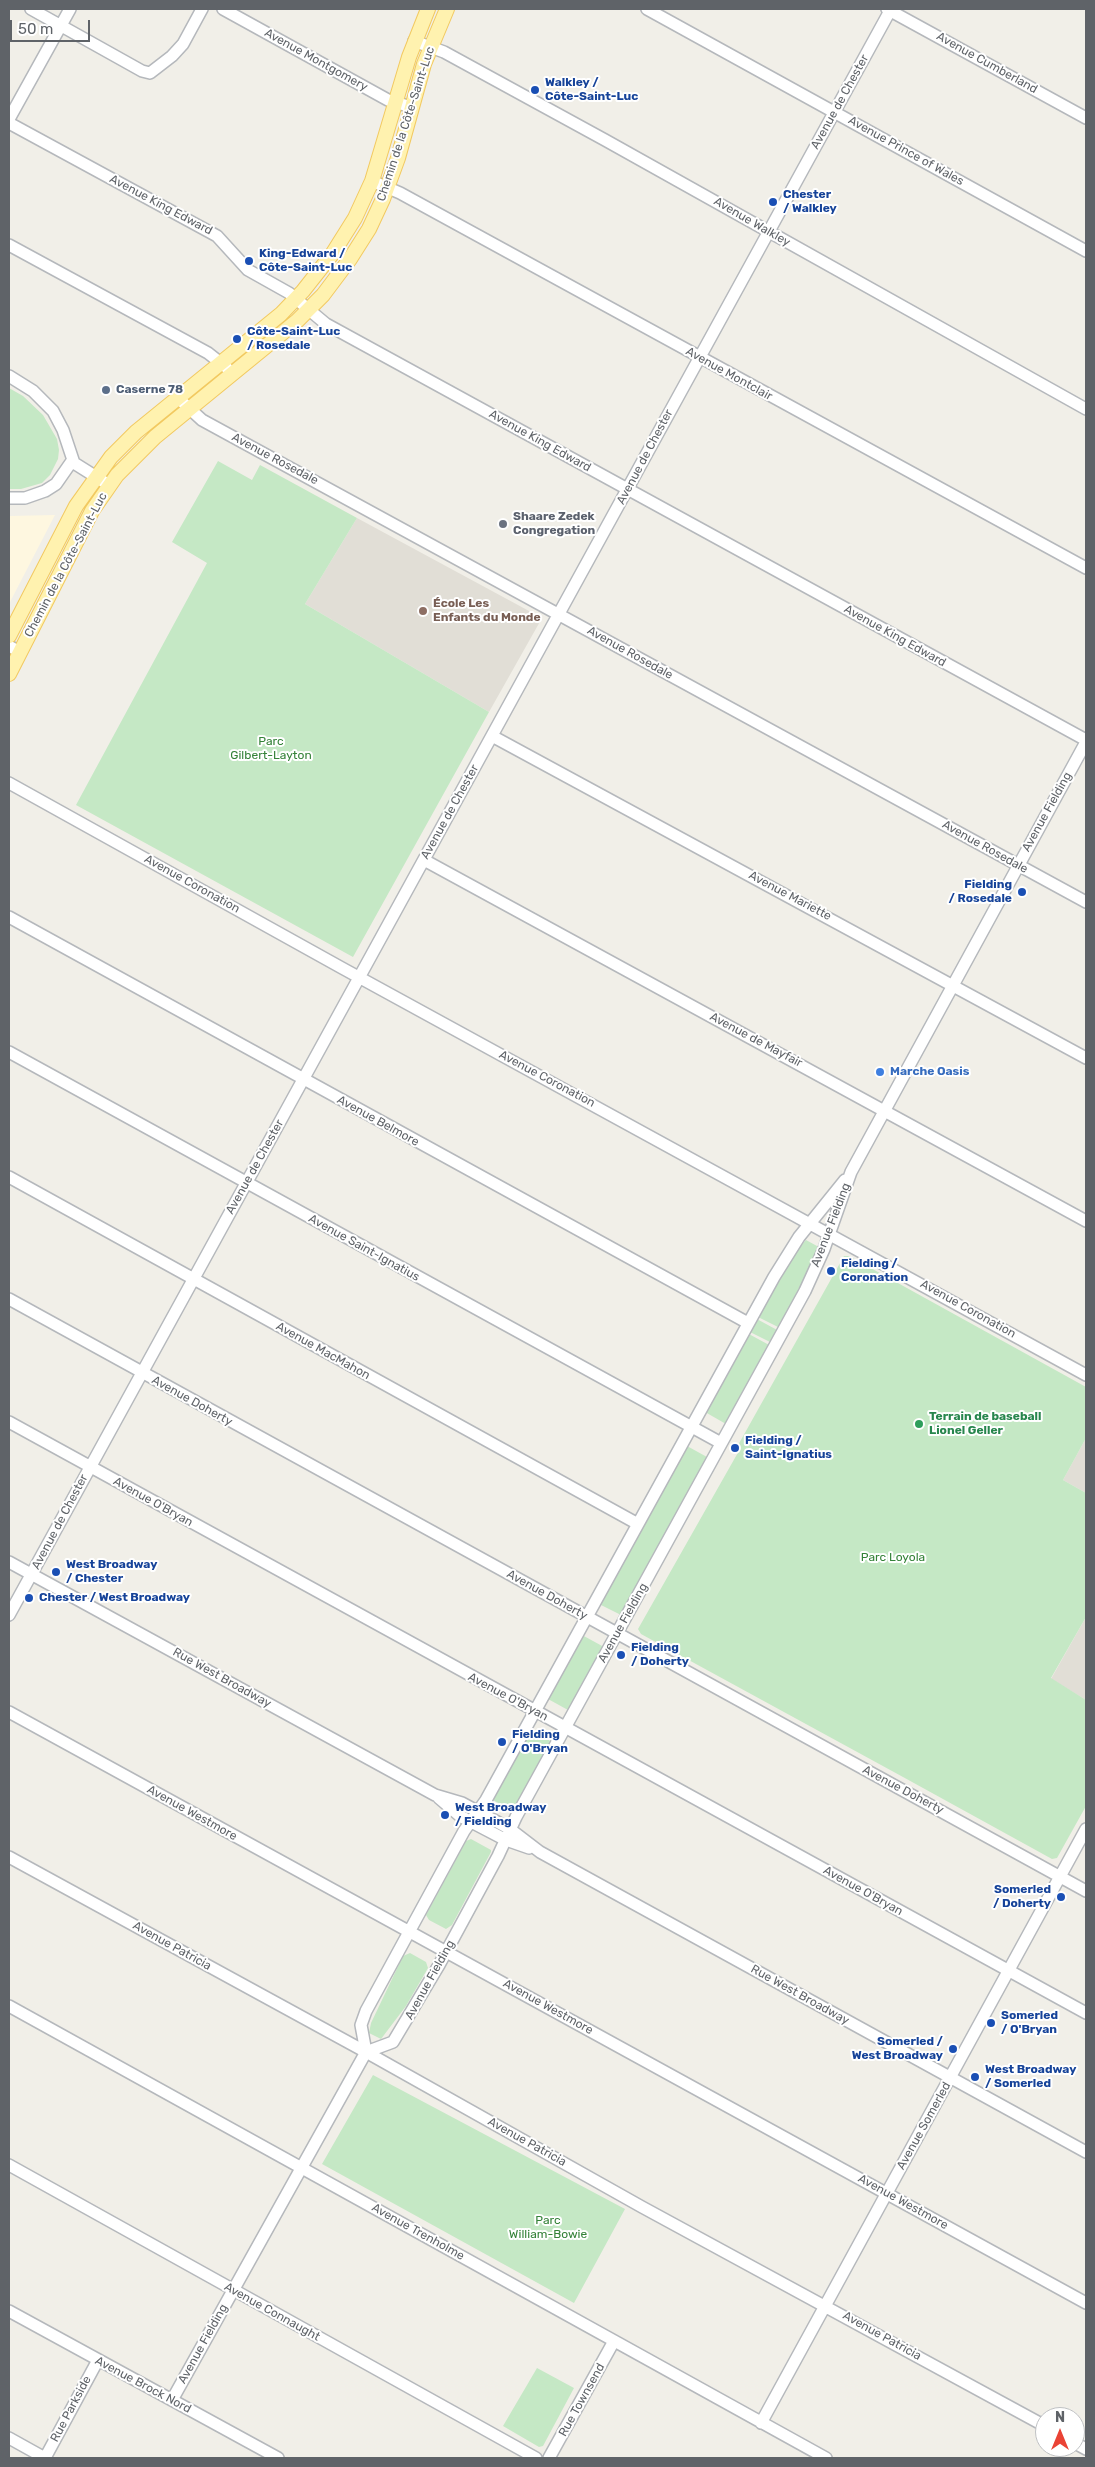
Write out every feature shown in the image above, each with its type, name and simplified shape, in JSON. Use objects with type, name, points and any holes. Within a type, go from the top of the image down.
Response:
[{"type":"main road","name":"Chemin de la Côte-Saint-Luc","points":[[9,636],[76,506],[95,476],[128,439],[296,298],[325,264],[342,240],[372,181],[414,42],[428,9]]},
{"type":"main road","name":"Chemin de la Côte-Saint-Luc","points":[[9,674],[15,649],[109,485],[140,451],[309,310],[334,281],[356,250],[369,229],[387,188],[430,47],[447,9]]},
{"type":"street","points":[[31,9],[142,71],[150,73],[172,56],[182,44],[202,9]]},
{"type":"street","points":[[9,119],[70,9]]},
{"type":"street","name":"Avenue Montgomery","points":[[223,9],[396,103],[411,107]]},
{"type":"street","name":"Avenue Prince of Wales","points":[[647,9],[1086,251]]},
{"type":"street","name":"Avenue de Chester","points":[[9,1615],[769,232],[889,9]]},
{"type":"street","name":"Avenue Cumberland","points":[[889,9],[1086,118]]},
{"type":"street","name":"Avenue Walkley","points":[[414,42],[430,47],[469,66],[1086,409]]},
{"type":"street","name":"Avenue King Edward","points":[[9,123],[217,236],[248,270],[296,298],[326,324],[1086,741]]},
{"type":"street","name":"Avenue Montclair","points":[[372,181],[1086,568]]},
{"type":"street","points":[[9,245],[208,353],[234,374]]},
{"type":"street","points":[[9,376],[33,391],[52,411],[64,430],[72,460],[109,485]]},
{"type":"street","name":"Avenue Rosedale","points":[[178,398],[202,420],[1086,902]]},
{"type":"street","points":[[9,498],[25,498],[45,491],[59,480],[72,460]]},
{"type":"street","name":"Avenue Mariette","points":[[492,736],[953,984],[1086,1058]]},
{"type":"street","name":"Avenue Fielding","points":[[366,2052],[393,2042],[446,1952],[565,1728],[805,1291],[830,1233],[851,1172],[1086,741]]},
{"type":"street","name":"Avenue Coronation","points":[[9,783],[359,977],[1086,1374]]},
{"type":"street","name":"Avenue de Mayfair","points":[[424,860],[885,1110],[1086,1222]]},
{"type":"street","name":"Avenue Belmore","points":[[9,917],[748,1323]]},
{"type":"street","name":"Avenue Saint-Ignatius","points":[[9,1052],[246,1184],[721,1443]]},
{"type":"street","name":"Avenue Fielding","points":[[172,2400],[366,2052],[362,2033],[363,2018],[409,1932],[534,1712],[774,1277],[810,1223],[851,1172]]},
{"type":"street","name":"Avenue MacMahon","points":[[9,1177],[638,1524]]},
{"type":"street","name":"Avenue Doherty","points":[[9,1299],[1086,1891]]},
{"type":"street","name":"Avenue O'Bryan","points":[[9,1422],[534,1712],[1086,2013]]},
{"type":"street","name":"Rue West Broadway","points":[[9,1562],[435,1795],[456,1813],[471,1822],[508,1835],[540,1852],[1086,2152]]},
{"type":"street","name":"Avenue Westmore","points":[[9,1712],[1086,2303]]},
{"type":"street","name":"Rue West Broadway","points":[[435,1795],[462,1803],[478,1812],[508,1835]]},
{"type":"street","name":"Avenue Somerled","points":[[762,2423],[1086,1829]]},
{"type":"street","name":"Avenue Patricia","points":[[9,1857],[366,2052],[642,2207],[826,2305],[1035,2420]]},
{"type":"street","name":"Avenue Trenholme","points":[[9,2006],[826,2458]]},
{"type":"street","name":"Avenue Connaught","points":[[9,2166],[536,2458]]},
{"type":"street","name":"Avenue Brock Nord","points":[[9,2311],[278,2458]]},
{"type":"street","name":"Rue Townsend","points":[[549,2458],[614,2341]]},
{"type":"street","name":"Rue Parkside","points":[[45,2458],[98,2360]]},
{"type":"street","points":[[9,2438],[45,2458]]},
{"type":"shaded area","points":[[55,515],[9,604],[9,516]]},
{"type":"shaded area","name":"École Les Enfants du Monde","points":[[357,518],[542,618],[489,712],[305,604]]},
{"type":"shaded area","points":[[1086,1438],[1086,1493],[1063,1480]]},
{"type":"shaded area","points":[[1086,1617],[1086,1700],[1051,1679]]},
{"type":"green space","points":[[9,388],[23,396],[43,415],[57,439],[59,450],[58,459],[50,475],[42,483],[21,489],[9,489]]},
{"type":"green space","name":"Parc Gilbert-Layton","points":[[218,461],[252,480],[260,465],[357,518],[305,604],[489,712],[353,957],[76,805],[207,563],[172,542]]},
{"type":"green space","points":[[806,1240],[817,1246],[817,1250],[802,1287],[780,1328],[756,1316],[791,1257]]},
{"type":"green space","name":"Parc Loyola","points":[[844,1256],[849,1256],[1086,1387],[1086,1438],[1063,1480],[1086,1493],[1086,1617],[1051,1678],[1086,1700],[1086,1806],[1057,1858],[1052,1859],[641,1634],[638,1629],[740,1449],[737,1447]]},
{"type":"green space","points":[[755,1318],[779,1331],[772,1343],[748,1331]]},
{"type":"green space","points":[[747,1333],[771,1346],[726,1424],[705,1412]]},
{"type":"green space","points":[[687,1446],[707,1457],[621,1615],[599,1604]]},
{"type":"green space","points":[[582,1635],[604,1647],[568,1710],[548,1699]]},
{"type":"green space","points":[[531,1729],[552,1742],[513,1811],[491,1799]]},
{"type":"green space","points":[[471,1839],[491,1850],[491,1852],[452,1925],[446,1929],[429,1920],[426,1915],[466,1841]]},
{"type":"green space","points":[[410,1953],[426,1962],[428,1968],[406,2006],[381,2039],[369,2033],[371,2023],[403,1956]]},
{"type":"green space","name":"Parc William-Bowie","points":[[373,2075],[625,2209],[574,2303],[322,2164]]},
{"type":"green space","points":[[537,2368],[574,2388],[543,2446],[539,2447],[503,2426]]},
{"type":"place","name":"Walkley / Côte-Saint-Luc","points":[[535,90]]},
{"type":"place","name":"Chester / Walkley","points":[[773,202]]},
{"type":"place","name":"King-Edward / Côte-Saint-Luc","points":[[249,261]]},
{"type":"place","name":"Côte-Saint-Luc / Rosedale","points":[[237,339]]},
{"type":"place","name":"Caserne 78","points":[[106,390]]},
{"type":"place","name":"Shaare Zedek Congregation","points":[[503,524]]},
{"type":"place","name":"École Les Enfants du Monde","points":[[423,611]]},
{"type":"place","name":"Fielding / Rosedale","points":[[1022,892]]},
{"type":"place","name":"Marche Oasis","points":[[880,1072]]},
{"type":"place","name":"Fielding / Coronation","points":[[831,1271]]},
{"type":"place","name":"Terrain de baseball Lionel Geller","points":[[919,1424]]},
{"type":"place","name":"Fielding / Saint-Ignatius","points":[[735,1448]]},
{"type":"place","name":"West Broadway / Chester","points":[[56,1572]]},
{"type":"place","name":"Chester / West Broadway","points":[[29,1598]]},
{"type":"place","name":"Fielding / Doherty","points":[[621,1655]]},
{"type":"place","name":"Fielding / O'Bryan","points":[[502,1742]]},
{"type":"place","name":"West Broadway / Fielding","points":[[445,1815]]},
{"type":"place","name":"Somerled / Doherty","points":[[1061,1897]]},
{"type":"place","name":"Somerled / O'Bryan","points":[[991,2023]]},
{"type":"place","name":"Somerled / West Broadway","points":[[953,2049]]},
{"type":"place","name":"West Broadway / Somerled","points":[[975,2077]]}]
